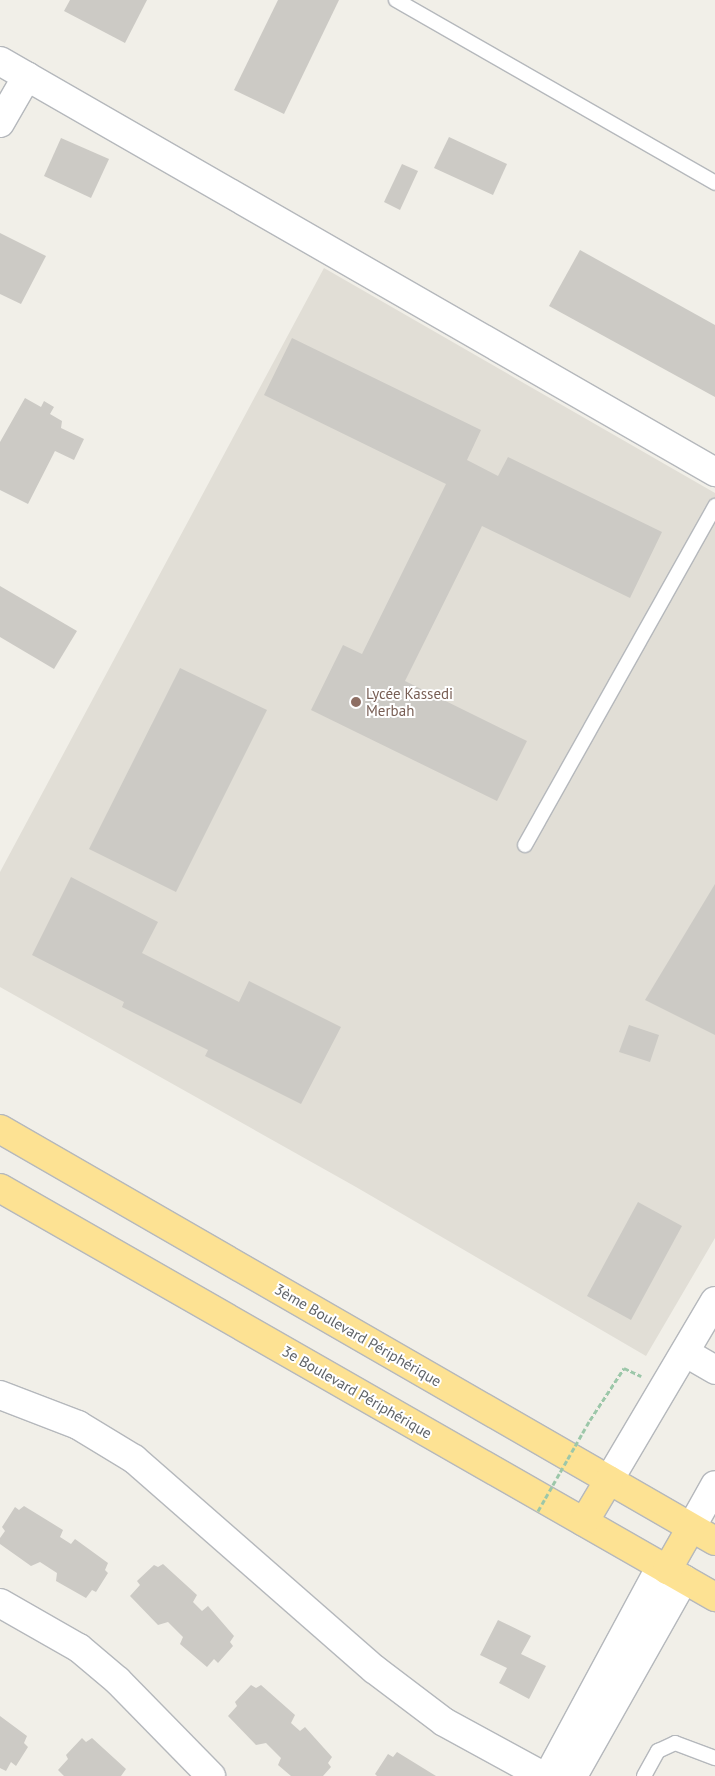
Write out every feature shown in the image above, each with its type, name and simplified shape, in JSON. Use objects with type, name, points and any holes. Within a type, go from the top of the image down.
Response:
[{"type":"highway","name":"3ème Boulevard Périphérique","points":[[0,1129],[715,1541]]},
{"type":"highway","name":"3e Boulevard Périphérique","points":[[0,1188],[715,1597]]},
{"type":"highway","points":[[584,1522],[609,1480]]},
{"type":"highway","points":[[671,1572],[691,1528]]},
{"type":"street","points":[[0,61],[715,472]]},
{"type":"street","points":[[0,123],[27,76]]},
{"type":"street","points":[[609,1480],[686,1353],[715,1301]]},
{"type":"street","points":[[686,1353],[715,1370]]},
{"type":"street","points":[[0,1395],[78,1425],[134,1459],[374,1669],[444,1722],[543,1776]]},
{"type":"street","points":[[691,1528],[715,1486]]},
{"type":"street","points":[[548,1776],[671,1572]]},
{"type":"street","points":[[573,1776],[671,1572]]},
{"type":"street","points":[[0,1603],[79,1648],[118,1681],[211,1776]]},
{"type":"lane","points":[[396,0],[715,183]]},
{"type":"lane","points":[[525,845],[715,506]]},
{"type":"lane","points":[[644,1776],[658,1751],[675,1742],[715,1758]]},
{"type":"path","points":[[538,1511],[590,1420],[624,1368]]},
{"type":"shaded area","name":"Lycée Kassedi Merbah","points":[[324,268],[715,493],[715,1238],[646,1356],[356,1187],[0,987],[0,872]]},
{"type":"building","points":[[70,0],[147,0],[125,43],[64,11]]},
{"type":"building","points":[[278,0],[339,0],[284,114],[234,90]]},
{"type":"building","points":[[449,137],[507,164],[493,195],[434,168]]},
{"type":"building","points":[[61,138],[109,159],[91,198],[44,176]]},
{"type":"building","points":[[402,164],[418,171],[400,210],[384,202]]},
{"type":"building","points":[[0,233],[46,256],[21,304],[0,294]]},
{"type":"building","points":[[580,250],[715,325],[715,397],[549,306]]},
{"type":"building","points":[[292,338],[481,430],[467,460],[498,476],[508,457],[662,532],[630,598],[482,526],[405,681],[527,741],[497,801],[311,710],[343,645],[362,654],[446,484],[264,395]]},
{"type":"building","points":[[25,398],[41,407],[44,401],[54,407],[50,414],[62,421],[61,428],[84,439],[74,460],[55,451],[28,504],[0,490],[0,442]]},
{"type":"building","points":[[0,586],[77,631],[54,669],[0,637]]},
{"type":"building","points":[[180,668],[267,710],[176,892],[89,849]]},
{"type":"building","points":[[71,877],[158,922],[142,953],[239,1002],[249,981],[341,1027],[301,1104],[205,1056],[208,1050],[122,1007],[124,1002],[32,955]]},
{"type":"building","points":[[715,884],[715,1035],[645,1000]]},
{"type":"building","points":[[629,1025],[659,1035],[650,1062],[619,1052]]},
{"type":"building","points":[[638,1202],[682,1226],[631,1320],[587,1296]]},
{"type":"building","points":[[24,1506],[63,1530],[60,1537],[71,1544],[75,1539],[108,1563],[105,1570],[108,1573],[96,1592],[92,1590],[86,1598],[56,1581],[57,1573],[40,1562],[31,1566],[0,1544],[0,1538],[5,1531],[2,1527],[15,1507],[19,1510]]},
{"type":"building","points":[[163,1564],[197,1595],[193,1602],[202,1611],[208,1606],[234,1636],[230,1642],[233,1646],[218,1663],[214,1659],[207,1667],[180,1644],[183,1637],[168,1622],[158,1625],[130,1596],[140,1585],[137,1581],[154,1565],[158,1567]]},
{"type":"building","points":[[498,1620],[531,1636],[521,1654],[546,1666],[529,1699],[499,1683],[507,1668],[480,1655]]},
{"type":"building","points":[[251,1685],[256,1688],[261,1685],[295,1715],[291,1723],[300,1731],[305,1727],[332,1757],[328,1763],[331,1767],[323,1776],[291,1776],[278,1765],[281,1758],[266,1743],[256,1745],[228,1716],[237,1706],[235,1702]]},
{"type":"building","points":[[0,1716],[27,1736],[24,1743],[28,1747],[16,1766],[11,1762],[6,1771],[0,1768]]},
{"type":"building","points":[[82,1738],[86,1742],[92,1738],[126,1769],[121,1776],[64,1776],[58,1770],[68,1759],[66,1755]]},
{"type":"building","points":[[397,1752],[436,1776],[377,1776],[375,1774],[388,1754],[393,1757]]},
{"type":"place","name":"Lycée Kassedi Merbah","points":[[356,702]]}]
